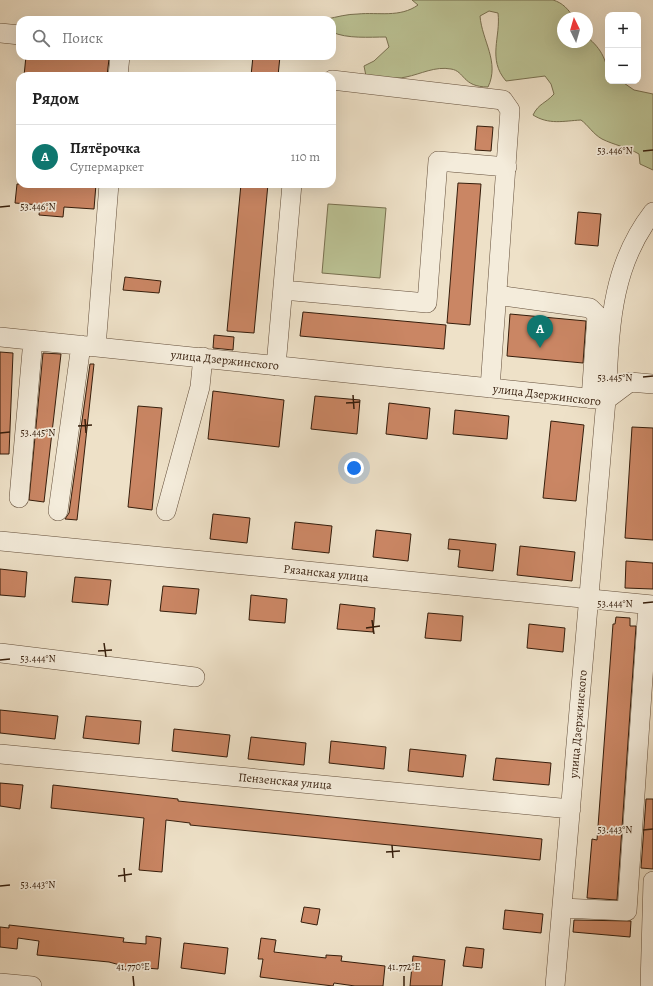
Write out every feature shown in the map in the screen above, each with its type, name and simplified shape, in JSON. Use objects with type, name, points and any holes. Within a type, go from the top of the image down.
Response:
[{"type":"street","points":[[0,33],[16,35]]},
{"type":"street","points":[[118,72],[120,60]]},
{"type":"street","points":[[336,80],[503,100],[510,110],[490,388]]},
{"type":"street","points":[[282,290],[427,303],[438,161],[506,167]]},
{"type":"street","points":[[58,511],[88,346],[108,188]]},
{"type":"street","points":[[276,366],[292,188]]},
{"type":"street","points":[[598,400],[611,319],[624,263],[639,230],[653,212]]},
{"type":"street","points":[[497,295],[590,308],[597,315],[598,400]]},
{"type":"street","name":"улица Дзержинского","points":[[0,337],[203,357],[598,400],[590,599],[554,986]]},
{"type":"street","points":[[19,498],[33,340]]},
{"type":"street","points":[[166,511],[200,387],[203,357]]},
{"type":"street","points":[[598,400],[630,382],[653,384]]},
{"type":"street","name":"Рязанская улица","points":[[0,541],[651,605]]},
{"type":"street","points":[[562,908],[627,911],[651,605]]},
{"type":"street","points":[[0,653],[195,677]]},
{"type":"street","name":"Пензенская улица","points":[[0,754],[570,809]]},
{"type":"street","points":[[651,980],[653,881]]},
{"type":"street","points":[[0,983],[32,986]]},
{"type":"green space","points":[[412,0],[557,1],[569,12],[557,12],[557,48],[593,48],[593,43],[597,46],[605,62],[605,84],[625,84],[634,90],[653,94],[653,170],[640,164],[639,154],[602,139],[581,120],[550,121],[533,115],[540,106],[554,94],[551,84],[545,76],[506,81],[500,73],[496,56],[498,13],[489,11],[480,16],[481,25],[491,60],[491,78],[488,87],[473,84],[456,70],[445,68],[434,69],[401,78],[366,76],[364,66],[374,61],[389,47],[386,37],[344,36],[336,33],[336,17],[350,14],[389,14],[404,12],[418,5]]},
{"type":"green space","points":[[328,204],[386,208],[380,278],[322,273]]},
{"type":"building","points":[[26,60],[109,60],[107,72],[24,72]]},
{"type":"building","points":[[253,60],[280,60],[278,72],[251,72]]},
{"type":"building","points":[[477,126],[493,127],[491,151],[475,150]]},
{"type":"building","points":[[458,183],[481,184],[470,325],[447,323]]},
{"type":"building","points":[[17,188],[96,188],[94,209],[64,207],[63,217],[39,215],[40,205],[15,203]]},
{"type":"building","points":[[241,188],[268,188],[254,333],[227,331]]},
{"type":"building","points":[[578,212],[601,214],[598,246],[575,244]]},
{"type":"building","points":[[125,277],[161,281],[159,293],[123,290]]},
{"type":"building","points":[[303,312],[446,325],[444,349],[300,336]]},
{"type":"building","points":[[510,314],[586,321],[583,363],[507,356]]},
{"type":"building","points":[[214,335],[234,337],[233,350],[213,348]]},
{"type":"building","points":[[0,352],[13,353],[9,454],[0,454]]},
{"type":"building","points":[[43,353],[61,354],[44,502],[29,500]]},
{"type":"building","points":[[90,364],[94,364],[77,520],[65,519],[69,513]]},
{"type":"building","points":[[213,391],[284,400],[279,447],[208,439]]},
{"type":"building","points":[[315,396],[360,400],[357,434],[311,429]]},
{"type":"building","points":[[389,403],[430,408],[427,439],[386,434]]},
{"type":"building","points":[[138,406],[162,408],[152,510],[128,507]]},
{"type":"building","points":[[455,410],[509,416],[507,439],[453,434]]},
{"type":"building","points":[[551,421],[584,425],[576,501],[543,498]]},
{"type":"building","points":[[632,427],[653,428],[653,540],[625,538]]},
{"type":"building","points":[[213,514],[250,518],[247,543],[210,539]]},
{"type":"building","points":[[295,522],[332,526],[329,553],[292,549]]},
{"type":"building","points":[[376,530],[411,534],[408,561],[373,557]]},
{"type":"building","points":[[449,539],[496,544],[493,571],[458,567],[460,550],[448,549]]},
{"type":"building","points":[[520,546],[575,552],[572,581],[517,575]]},
{"type":"building","points":[[626,561],[653,563],[653,589],[625,588]]},
{"type":"building","points":[[0,569],[27,572],[25,597],[0,595]]},
{"type":"building","points":[[75,577],[111,580],[108,605],[72,602]]},
{"type":"building","points":[[163,586],[199,589],[196,614],[160,611]]},
{"type":"building","points":[[251,595],[287,599],[285,623],[249,620]]},
{"type":"building","points":[[340,604],[375,608],[373,632],[337,629]]},
{"type":"building","points":[[428,613],[463,616],[461,641],[425,638]]},
{"type":"building","points":[[616,617],[630,618],[630,626],[636,626],[617,900],[587,898],[592,839],[597,840],[613,624],[615,624]]},
{"type":"building","points":[[529,624],[565,628],[563,652],[527,648]]},
{"type":"building","points":[[0,710],[58,716],[55,739],[0,733]]},
{"type":"building","points":[[86,716],[141,721],[139,744],[83,738]]},
{"type":"building","points":[[174,729],[230,735],[227,757],[172,751]]},
{"type":"building","points":[[251,737],[306,743],[304,765],[248,759]]},
{"type":"building","points":[[331,741],[386,747],[384,769],[329,763]]},
{"type":"building","points":[[410,749],[466,755],[463,777],[408,771]]},
{"type":"building","points":[[496,758],[551,763],[549,785],[493,780]]},
{"type":"building","points":[[0,783],[23,785],[20,809],[0,806]]},
{"type":"building","points":[[53,785],[178,799],[178,801],[542,839],[540,860],[190,825],[190,823],[166,820],[162,872],[139,870],[144,818],[51,808]]},
{"type":"building","points":[[646,799],[653,799],[653,869],[641,868]]},
{"type":"building","points":[[304,907],[320,909],[317,925],[301,922]]},
{"type":"building","points":[[505,910],[543,914],[541,933],[503,929]]},
{"type":"building","points":[[574,920],[631,921],[630,937],[573,932]]},
{"type":"building","points":[[9,925],[124,938],[123,942],[146,944],[146,936],[161,938],[158,969],[134,967],[134,971],[120,970],[120,965],[109,962],[37,955],[39,941],[18,938],[17,949],[0,947],[0,927],[9,928]]},
{"type":"building","points":[[261,938],[276,940],[274,952],[326,958],[326,955],[342,956],[341,961],[385,966],[383,986],[355,986],[334,983],[333,986],[260,977],[263,959],[258,959]]},
{"type":"building","points":[[184,943],[228,948],[225,974],[181,968]]},
{"type":"building","points":[[466,947],[484,949],[482,968],[463,966]]},
{"type":"building","points":[[413,956],[445,960],[442,986],[410,986]]},
{"type":"place","name":"Пятёрочка","points":[[540,348]]}]
